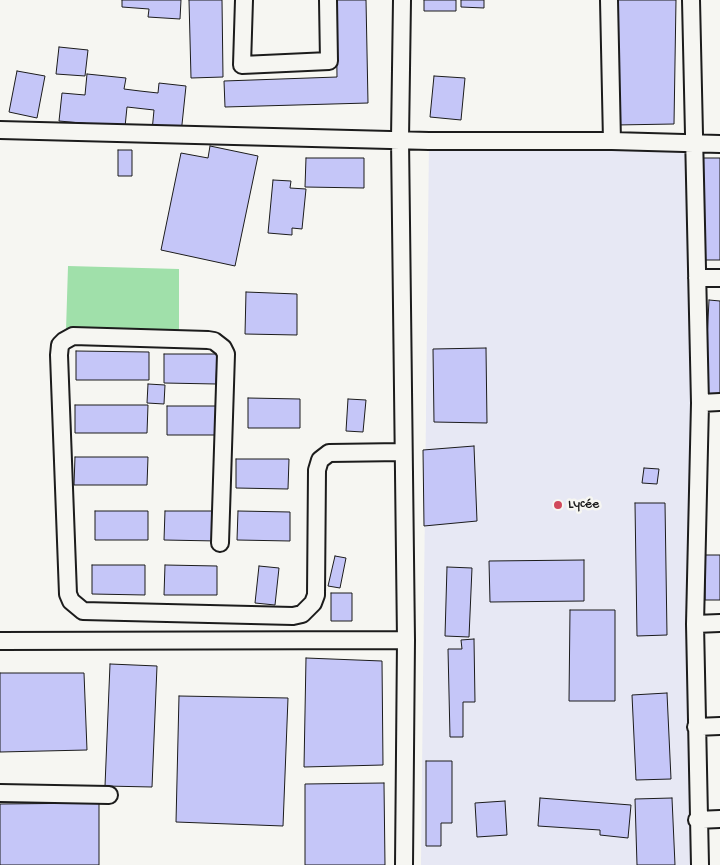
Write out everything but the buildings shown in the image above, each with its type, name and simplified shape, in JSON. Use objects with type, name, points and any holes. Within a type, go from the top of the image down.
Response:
[{"type":"street","points":[[244,0],[242,65],[329,61],[328,0]]},
{"type":"street","points":[[402,0],[400,139],[406,640],[404,865]]},
{"type":"street","points":[[608,0],[612,141]]},
{"type":"street","points":[[691,0],[700,402],[695,624],[697,820],[700,865]]},
{"type":"street","points":[[0,130],[429,141],[612,141],[720,144]]},
{"type":"street","points":[[697,278],[720,278]]},
{"type":"street","points":[[220,543],[226,354],[223,348],[219,344],[208,340],[73,336],[64,340],[59,350],[68,594],[71,602],[83,611],[294,616],[302,614],[309,609],[316,594],[317,470],[320,460],[329,453],[403,452]]},
{"type":"street","points":[[700,402],[720,402]]},
{"type":"street","points":[[695,624],[720,623]]},
{"type":"street","points":[[0,641],[406,640]]},
{"type":"street","points":[[696,727],[720,726]]},
{"type":"street","points":[[0,793],[109,795]]},
{"type":"street","points":[[697,820],[720,819]]},
{"type":"shaded area","name":"Lycée","points":[[429,141],[693,144],[691,865],[421,865]]},
{"type":"green space","points":[[68,266],[179,269],[179,330],[66,330]]},
{"type":"place","name":"Lycée","points":[[558,505]]}]
